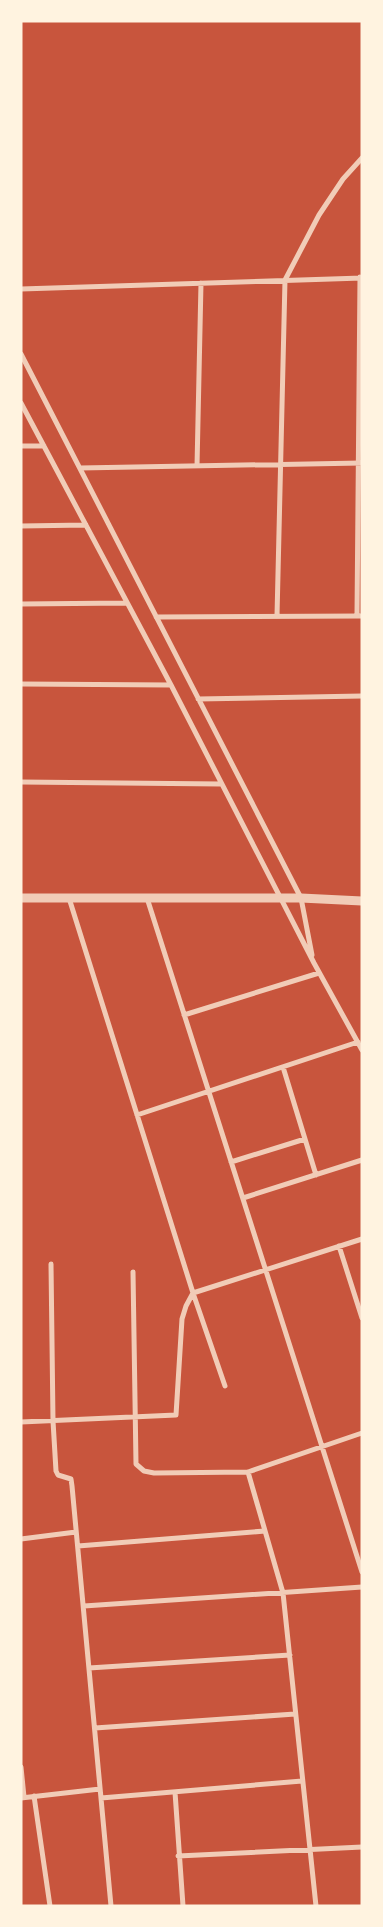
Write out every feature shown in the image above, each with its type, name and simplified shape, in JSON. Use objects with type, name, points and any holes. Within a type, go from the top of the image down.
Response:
[{"type":"street","points":[[277,616],[285,280],[319,215],[344,179],[362,158]]},
{"type":"street","points":[[21,289],[361,277],[359,616],[156,617]]},
{"type":"street","points":[[197,466],[201,283]]},
{"type":"street","points":[[21,354],[301,898],[314,963]]},
{"type":"street","points":[[21,402],[171,684],[314,963],[362,1050]]},
{"type":"street","points":[[21,446],[44,446]]},
{"type":"street","points":[[80,468],[360,463]]},
{"type":"street","points":[[21,526],[86,525]]},
{"type":"street","points":[[21,604],[128,603]]},
{"type":"street","points":[[21,684],[171,684]]},
{"type":"street","points":[[198,699],[362,696]]},
{"type":"street","points":[[21,782],[221,784]]},
{"type":"street","points":[[21,898],[301,898],[362,901]]},
{"type":"street","points":[[69,898],[193,1292],[225,1386]]},
{"type":"street","points":[[147,898],[362,1572]]},
{"type":"street","points":[[184,1015],[320,973]]},
{"type":"street","points":[[137,1115],[358,1042]]},
{"type":"street","points":[[282,1067],[316,1175]]},
{"type":"street","points":[[231,1162],[305,1138]]},
{"type":"street","points":[[242,1198],[362,1160]]},
{"type":"street","points":[[21,1422],[176,1415],[182,1320],[193,1292],[362,1239]]},
{"type":"street","points":[[339,1246],[362,1318]]},
{"type":"street","points":[[51,1264],[53,1421],[56,1471],[58,1475],[71,1479],[111,1906]]},
{"type":"street","points":[[133,1272],[136,1464],[144,1471],[177,1474],[248,1472],[362,1433]]},
{"type":"street","points":[[248,1472],[283,1593],[316,1906]]},
{"type":"street","points":[[78,1546],[265,1531]]},
{"type":"street","points":[[21,1539],[76,1532]]},
{"type":"street","points":[[84,1606],[362,1587]]},
{"type":"street","points":[[89,1668],[290,1655]]},
{"type":"street","points":[[95,1728],[296,1714]]},
{"type":"street","points":[[21,1767],[23,1798],[100,1789]]},
{"type":"street","points":[[101,1798],[302,1781]]},
{"type":"street","points":[[175,1792],[183,1906]]},
{"type":"street","points":[[34,1796],[50,1906]]},
{"type":"street","points":[[178,1856],[362,1846]]}]
